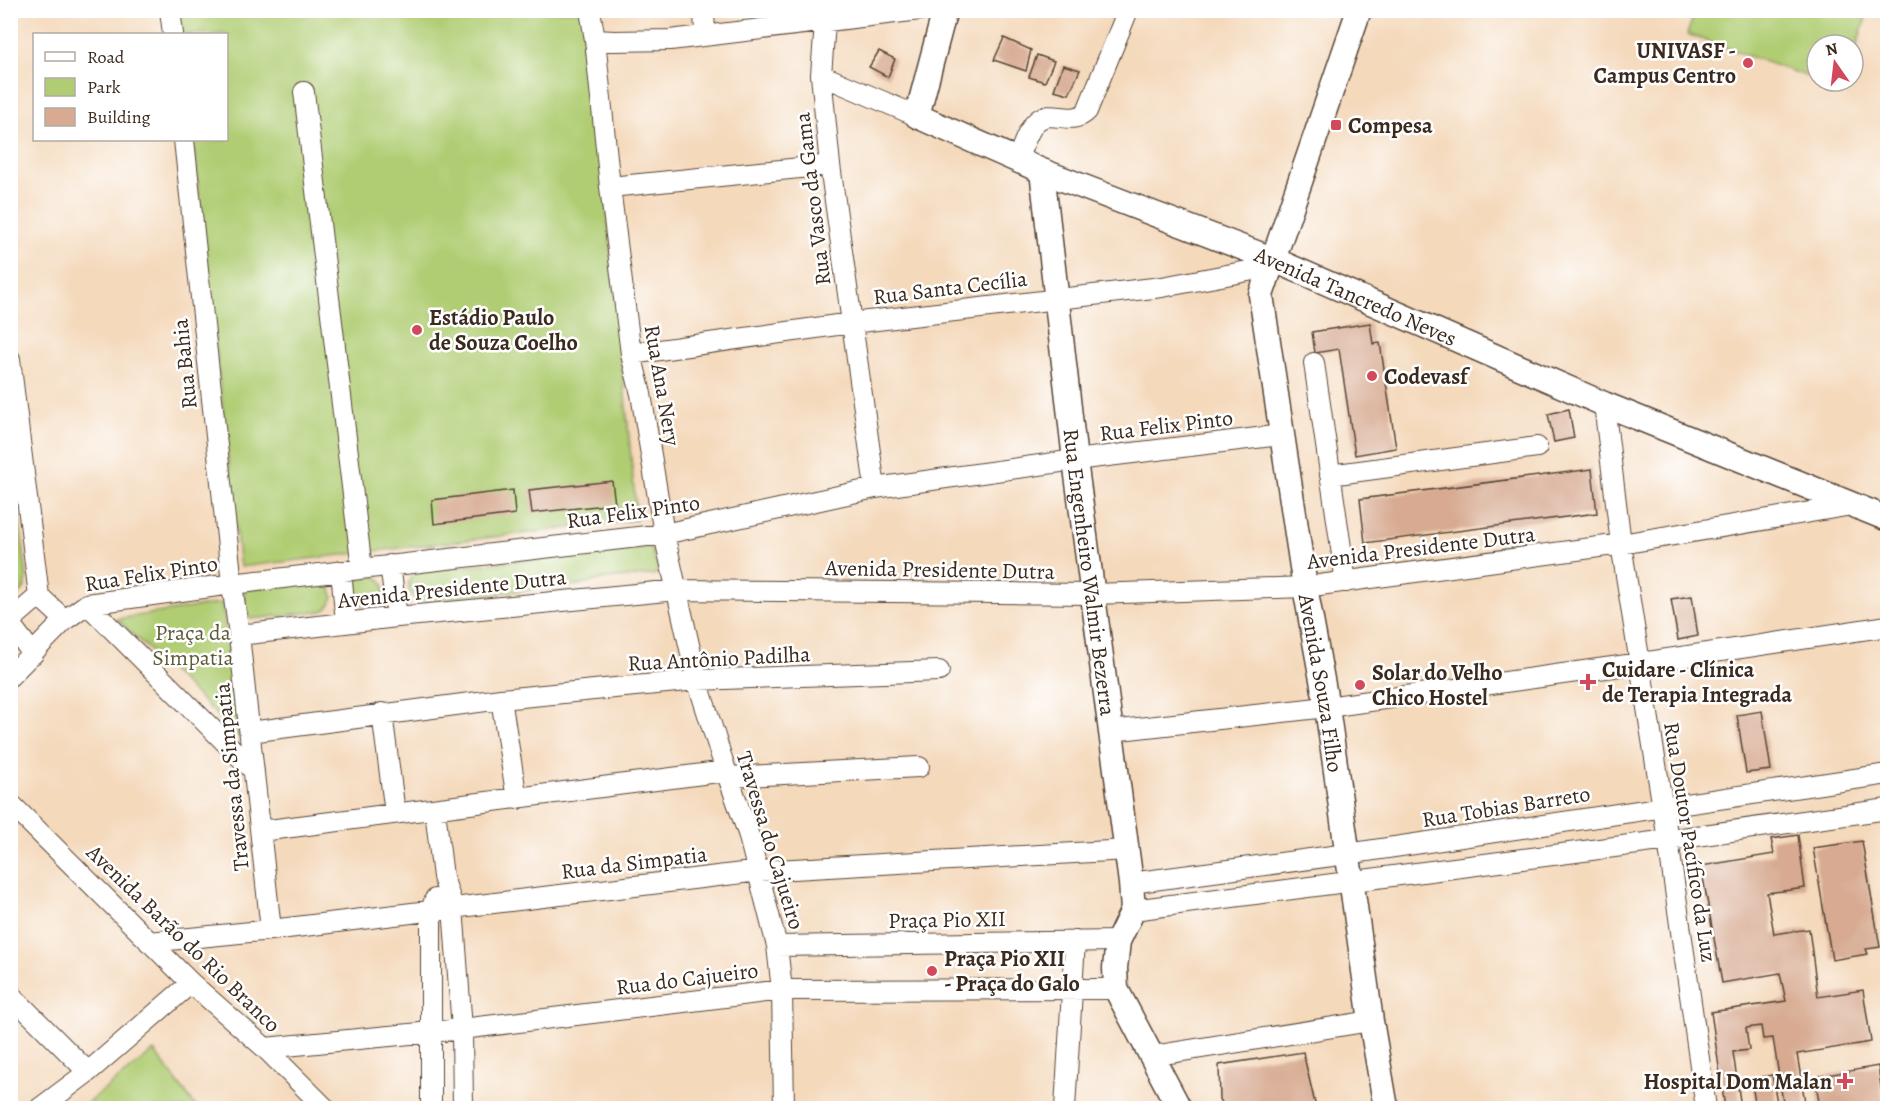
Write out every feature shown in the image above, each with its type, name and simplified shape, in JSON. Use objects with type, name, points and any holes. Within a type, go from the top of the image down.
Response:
[{"type":"main road","points":[[917,116],[945,10]]},
{"type":"main road","name":"Avenida Souza Filho","points":[[1359,10],[1272,259],[1262,295],[1281,435],[1327,707],[1371,1021],[1386,1108]]},
{"type":"main road","name":"Avenida Tancredo Neves","points":[[917,116],[1042,171],[1272,259],[1604,404],[1887,519]]},
{"type":"main road","name":"Rua Engenheiro Walmir Bezerra","points":[[1042,171],[1133,910]]},
{"type":"main road","points":[[1133,910],[1118,941],[1115,978],[1179,1108]]},
{"type":"street","points":[[170,10],[173,33]]},
{"type":"street","name":"Rua Ana Nery","points":[[590,10],[609,187],[631,354],[664,534],[677,590]]},
{"type":"street","points":[[704,10],[705,35]]},
{"type":"street","points":[[595,40],[670,40],[825,16],[920,10]]},
{"type":"street","points":[[1017,160],[1037,120],[1045,117],[1077,118],[1087,111],[1128,10]]},
{"type":"street","name":"Rua Vasco da Gama","points":[[825,16],[821,75],[830,165],[875,488]]},
{"type":"street","name":"Avenida Tancredo Neves","points":[[821,75],[917,116]]},
{"type":"street","points":[[304,92],[362,569]]},
{"type":"street","name":"Rua Bahia","points":[[184,141],[232,584]]},
{"type":"street","points":[[609,187],[830,165]]},
{"type":"street","name":"Rua Santa Cecília","points":[[631,354],[851,323],[1162,287],[1248,271],[1272,259]]},
{"type":"street","points":[[10,358],[14,424],[39,596],[10,622],[33,654]]},
{"type":"street","points":[[1314,363],[1346,582]]},
{"type":"street","name":"Rua Doutor Pacífico da Luz","points":[[1604,404],[1621,544],[1668,840],[1706,1108]]},
{"type":"street","name":"Rua Felix Pinto","points":[[39,596],[65,620],[87,604],[232,584],[664,534],[875,488],[1281,435]]},
{"type":"street","points":[[1330,475],[1537,447]]},
{"type":"street","name":"Avenida Presidente Dutra","points":[[239,635],[397,616],[677,590],[1093,594],[1305,587],[1621,544],[1851,505]]},
{"type":"street","points":[[390,566],[397,616]]},
{"type":"street","points":[[341,571],[346,622]]},
{"type":"street","name":"Travessa da Simpatia","points":[[232,584],[271,930]]},
{"type":"street","name":"Travessa do Cajueiro","points":[[677,590],[697,680],[748,833],[777,946],[782,990],[784,1108]]},
{"type":"street","points":[[87,604],[254,771]]},
{"type":"street","points":[[10,676],[65,620]]},
{"type":"street","points":[[1111,730],[1327,707],[1887,626]]},
{"type":"street","name":"Rua Antônio Padilha","points":[[250,732],[501,699],[697,680],[939,671]]},
{"type":"street","points":[[501,699],[517,799]]},
{"type":"street","points":[[382,713],[395,813]]},
{"type":"street","points":[[261,831],[727,774],[919,767]]},
{"type":"street","name":"Rua Tobias Barreto","points":[[1131,883],[1347,854],[1887,774]]},
{"type":"street","name":"Avenida Barão do Rio Branco","points":[[10,803],[191,983],[265,1048],[325,1108]]},
{"type":"street","points":[[1133,910],[1887,809]]},
{"type":"street","points":[[435,810],[443,877],[453,907],[462,1029],[463,1108]]},
{"type":"street","name":"Rua da Simpatia","points":[[149,942],[271,930],[759,871],[1127,850]]},
{"type":"street","points":[[431,1108],[431,910],[443,877]]},
{"type":"street","points":[[1065,1108],[1075,941]]},
{"type":"street","name":"Praça Pio XII","points":[[777,946],[1118,941]]},
{"type":"street","name":"Rua do Cajueiro","points":[[265,1048],[462,1029],[782,990],[1072,988],[1115,978]]},
{"type":"street","points":[[40,1108],[88,1072],[191,983]]},
{"type":"street","points":[[10,994],[88,1072]]},
{"type":"street","points":[[1152,1056],[1371,1021]]},
{"type":"green space","points":[[1696,10],[1868,10],[1861,33],[1805,33],[1805,76],[1687,34]]},
{"type":"green space","name":"Estádio Paulo de Souza Coelho","points":[[179,11],[588,11],[637,520],[240,567],[193,141],[228,141],[228,33],[182,33]]},
{"type":"green space","points":[[11,449],[27,578],[22,591],[11,599]]},
{"type":"green space","points":[[651,548],[658,570],[657,574],[598,580],[580,585],[418,601],[409,590],[410,578],[417,571]]},
{"type":"green space","points":[[369,575],[375,576],[383,584],[383,596],[375,604],[369,605],[363,604],[355,596],[354,590],[355,584],[363,576]]},
{"type":"green space","points":[[325,582],[330,586],[333,597],[328,608],[323,611],[251,619],[247,615],[244,593],[248,588]]},
{"type":"green space","name":"Praça da Simpatia","points":[[222,603],[241,738],[117,619]]},
{"type":"green space","points":[[154,1051],[197,1108],[81,1108]]},
{"type":"building","points":[[1004,38],[1031,50],[1026,71],[994,60]]},
{"type":"building","points":[[879,51],[895,59],[888,77],[869,67]]},
{"type":"building","points":[[1037,55],[1054,61],[1045,82],[1029,77]]},
{"type":"building","points":[[1063,65],[1080,70],[1069,94],[1054,90]]},
{"type":"building","points":[[1370,323],[1373,344],[1380,343],[1396,448],[1355,455],[1339,349],[1315,353],[1312,332]]},
{"type":"building","points":[[1569,409],[1574,438],[1554,442],[1548,414]]},
{"type":"building","points":[[1592,469],[1597,513],[1365,543],[1360,499]]},
{"type":"building","points":[[612,481],[615,504],[532,513],[529,490]]},
{"type":"building","points":[[513,490],[515,514],[434,524],[432,500]]},
{"type":"building","points":[[1692,596],[1698,636],[1678,640],[1671,599]]},
{"type":"building","points":[[1762,711],[1771,770],[1746,773],[1737,715]]},
{"type":"building","points":[[1798,835],[1805,888],[1767,893],[1774,934],[1809,929],[1818,997],[1863,990],[1871,1042],[1797,1054],[1806,1108],[1784,1108],[1773,1038],[1763,1039],[1761,1026],[1746,1028],[1749,1050],[1733,1052],[1741,1108],[1725,1108],[1711,1012],[1786,1001],[1780,973],[1722,983],[1701,866],[1774,854],[1771,839]]},
{"type":"building","points":[[1862,841],[1880,947],[1866,949],[1868,954],[1832,960],[1813,848]]},
{"type":"building","points":[[1303,1052],[1316,1108],[1225,1108],[1220,1099],[1219,1065]]},
{"type":"building","points":[[1878,1066],[1884,1108],[1820,1108],[1815,1077]]},
{"type":"building","points":[[1772,1075],[1778,1108],[1756,1108],[1751,1079]]},
{"type":"place","name":"UNIVASF - Campus Centro","points":[[1748,63]]},
{"type":"place","name":"Compesa","points":[[1336,125]]},
{"type":"place","name":"Estádio Paulo de Souza Coelho","points":[[417,330]]},
{"type":"place","name":"Codevasf","points":[[1372,376]]},
{"type":"place","name":"Cuidare - Clínica de Terapia Integrada","points":[[1588,682]]},
{"type":"place","name":"Solar do Velho Chico Hostel","points":[[1360,685]]},
{"type":"place","name":"Praça Pio XII - Praça do Galo","points":[[932,971]]},
{"type":"place","name":"Hospital Dom Malan","points":[[1845,1081]]}]
